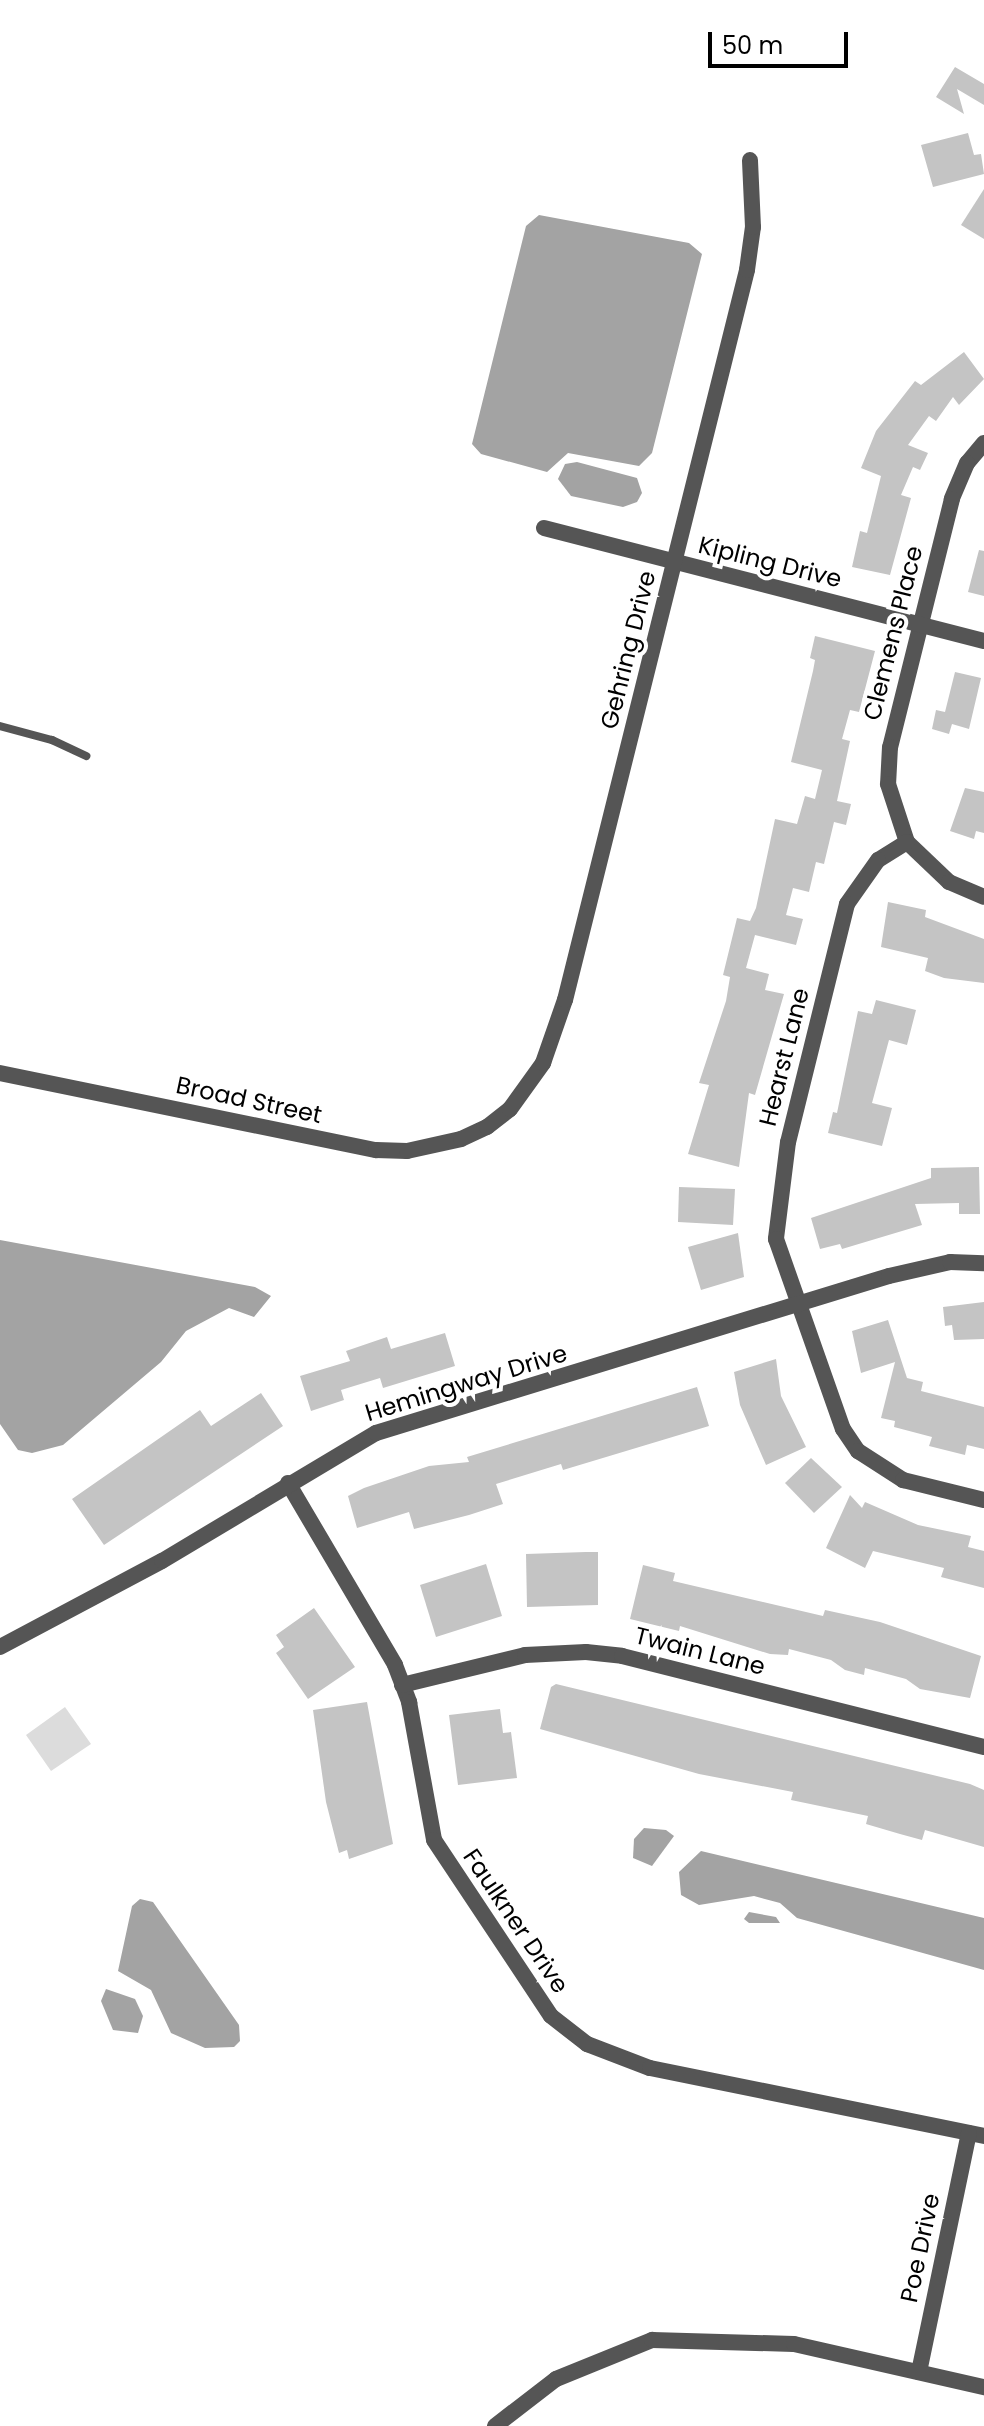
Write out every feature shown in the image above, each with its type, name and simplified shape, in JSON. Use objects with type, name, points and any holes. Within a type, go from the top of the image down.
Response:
[{"type":"street","name":"Gehring Drive","points":[[487,1127],[528,1086],[553,1040],[747,270],[753,227],[750,160]]},
{"type":"street","name":"Clemens Place","points":[[907,842],[888,784],[890,747],[952,499],[967,463],[984,443]]},
{"type":"street","name":"Kipling Drive","points":[[544,528],[984,641]]},
{"type":"street","points":[[907,842],[949,882],[984,897]]},
{"type":"street","name":"Hearst Lane","points":[[907,842],[878,860],[847,904],[788,1142],[776,1239],[796,1308],[843,1429],[858,1451],[903,1480],[984,1500]]},
{"type":"street","name":"Broad Street","points":[[0,1073],[376,1150],[436,1146],[487,1127]]},
{"type":"street","name":"Hemingway Drive","points":[[0,1647],[74,1611],[376,1433],[796,1308],[889,1276],[950,1262],[984,1263]]},
{"type":"street","name":"Faulkner Drive","points":[[288,1483],[402,1685],[434,1840],[534,1996],[569,2032],[610,2055],[650,2068],[976,2135]]},
{"type":"street","name":"Twain Lane","points":[[402,1685],[525,1655],[598,1653],[984,1747]]},
{"type":"street","name":"Poe Drive","points":[[919,2372],[976,2135]]},
{"type":"street","points":[[495,2426],[556,2379],[652,2340],[794,2344],[984,2387]]},
{"type":"lane","points":[[0,726],[52,740],[86,756]]},
{"type":"shaded area","points":[[539,215],[689,243],[702,254],[652,453],[639,466],[568,453],[547,472],[481,454],[472,444],[526,226]]},
{"type":"shaded area","points":[[577,462],[637,478],[642,493],[637,502],[623,507],[571,496],[558,479],[565,464]]},
{"type":"shaded area","points":[[0,1240],[255,1287],[271,1296],[254,1317],[229,1308],[186,1331],[161,1362],[63,1445],[32,1453],[18,1450],[0,1424]]},
{"type":"shaded area","points":[[65,1707],[91,1744],[51,1771],[26,1735]]},
{"type":"shaded area","points":[[644,1828],[666,1830],[674,1836],[652,1866],[633,1858],[634,1839]]},
{"type":"shaded area","points":[[701,1851],[984,1918],[984,1970],[797,1918],[780,1903],[754,1896],[699,1905],[681,1895],[679,1872]]},
{"type":"shaded area","points":[[140,1899],[153,1902],[239,2025],[240,2041],[234,2047],[205,2048],[171,2033],[151,1990],[118,1971],[132,1906]]},
{"type":"shaded area","points":[[749,1912],[776,1917],[780,1923],[749,1923],[744,1919]]},
{"type":"shaded area","points":[[106,1989],[135,1999],[143,2016],[138,2033],[113,2030],[101,2001]]},
{"type":"building","points":[[955,67],[984,84],[984,105],[957,89],[964,114],[936,97]]},
{"type":"building","points":[[968,133],[974,155],[981,154],[984,174],[933,187],[921,145]]},
{"type":"building","points":[[984,189],[984,239],[961,225]]},
{"type":"building","points":[[964,352],[984,379],[959,405],[953,397],[936,421],[929,416],[908,445],[928,453],[920,470],[913,467],[901,495],[911,498],[890,575],[852,567],[860,531],[867,533],[881,476],[861,468],[876,431],[915,381],[921,385]]},
{"type":"building","points":[[979,550],[984,551],[984,596],[968,592]]},
{"type":"building","points":[[815,636],[875,651],[859,712],[850,710],[842,739],[850,741],[837,801],[851,804],[846,825],[834,822],[824,864],[816,862],[809,892],[793,888],[786,915],[803,919],[796,945],[755,935],[746,968],[769,974],[765,990],[784,994],[755,1095],[749,1093],[739,1167],[688,1154],[709,1085],[699,1083],[726,1001],[730,977],[723,975],[737,918],[750,921],[756,908],[775,819],[797,824],[805,796],[815,799],[822,770],[791,762],[813,671],[815,660],[810,658]]},
{"type":"building","points":[[955,672],[981,678],[969,729],[952,724],[949,734],[932,729],[936,710],[945,712]]},
{"type":"building","points":[[965,788],[984,792],[984,833],[976,831],[974,839],[950,831]]},
{"type":"building","points":[[888,902],[926,910],[925,917],[984,939],[984,983],[944,978],[925,971],[928,958],[881,947]]},
{"type":"building","points":[[876,1000],[916,1010],[907,1045],[889,1040],[872,1103],[892,1108],[882,1146],[828,1133],[833,1112],[837,1113],[858,1011],[872,1014]]},
{"type":"building","points":[[979,1167],[980,1214],[959,1214],[959,1203],[915,1204],[922,1225],[842,1249],[840,1244],[820,1249],[811,1218],[931,1178],[931,1168]]},
{"type":"building","points":[[679,1187],[735,1189],[733,1225],[678,1222]]},
{"type":"building","points":[[738,1233],[744,1277],[701,1290],[688,1247]]},
{"type":"building","points":[[984,1302],[984,1339],[954,1340],[952,1325],[945,1326],[943,1307]]},
{"type":"building","points":[[888,1320],[907,1378],[923,1382],[921,1391],[984,1407],[984,1449],[967,1445],[965,1455],[929,1446],[932,1437],[894,1427],[895,1421],[881,1418],[895,1362],[861,1373],[852,1331]]},
{"type":"building","points":[[445,1333],[455,1366],[383,1388],[380,1378],[341,1390],[344,1400],[311,1411],[300,1376],[350,1361],[346,1351],[387,1337],[391,1349]]},
{"type":"building","points":[[776,1359],[781,1396],[806,1447],[766,1465],[740,1405],[734,1372]]},
{"type":"building","points":[[697,1387],[709,1426],[563,1470],[561,1464],[496,1484],[503,1504],[469,1515],[414,1529],[409,1512],[357,1528],[348,1496],[364,1488],[429,1466],[469,1462],[467,1457]]},
{"type":"building","points":[[261,1393],[283,1426],[104,1545],[72,1499],[200,1410],[211,1426]]},
{"type":"building","points":[[811,1458],[842,1487],[814,1513],[785,1483]]},
{"type":"building","points":[[850,1495],[862,1508],[865,1502],[918,1525],[971,1536],[968,1547],[984,1551],[984,1588],[941,1577],[944,1568],[873,1551],[865,1568],[826,1548]]},
{"type":"building","points":[[598,1552],[598,1605],[527,1607],[526,1554]]},
{"type":"building","points":[[486,1564],[502,1616],[436,1637],[420,1585]]},
{"type":"building","points":[[643,1565],[675,1573],[673,1581],[823,1616],[825,1610],[880,1622],[981,1656],[970,1698],[920,1689],[906,1679],[865,1668],[864,1675],[845,1670],[831,1660],[789,1649],[788,1655],[770,1654],[680,1626],[679,1631],[630,1619]]},
{"type":"building","points":[[314,1608],[355,1667],[308,1699],[276,1653],[284,1647],[276,1635]]},
{"type":"building","points":[[556,1684],[970,1784],[984,1790],[984,1847],[925,1830],[922,1840],[866,1824],[868,1816],[791,1800],[793,1792],[699,1774],[540,1729],[551,1687]]},
{"type":"building","points":[[367,1702],[393,1844],[349,1859],[347,1850],[339,1853],[326,1802],[313,1710]]},
{"type":"building","points":[[500,1709],[503,1733],[511,1732],[517,1778],[458,1785],[449,1715]]}]
